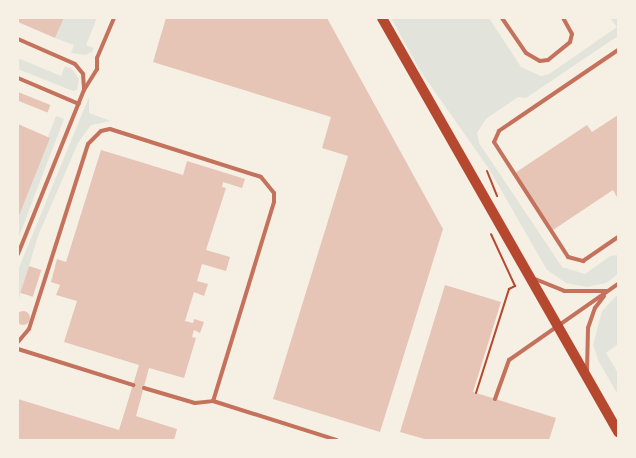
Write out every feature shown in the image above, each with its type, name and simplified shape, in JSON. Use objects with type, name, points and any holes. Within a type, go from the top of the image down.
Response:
[{"type":"main road","points":[[382,18],[618,432]]},
{"type":"lane","points":[[18,254],[84,90],[95,74],[98,58],[114,18]]},
{"type":"lane","points":[[502,18],[526,52],[540,61],[548,60],[570,42],[572,34],[563,18]]},
{"type":"lane","points":[[18,39],[75,64],[83,74],[84,90]]},
{"type":"lane","points":[[618,50],[499,131],[494,142],[568,257],[583,261],[618,239]]},
{"type":"lane","points":[[18,78],[79,104]]},
{"type":"lane","points":[[18,342],[29,328],[88,144],[101,131],[110,129],[261,177],[274,193],[274,202],[213,401]]},
{"type":"lane","points":[[528,274],[564,291],[610,291]]},
{"type":"lane","points":[[495,399],[509,360],[618,284]]},
{"type":"lane","points":[[586,377],[588,328],[595,308],[610,291]]},
{"type":"lane","points":[[18,349],[133,385]]},
{"type":"lane","points":[[144,388],[195,403],[213,401],[337,440]]},
{"type":"path","points":[[487,171],[502,208],[493,214]]},
{"type":"path","points":[[476,393],[509,289],[515,286],[489,228]]},
{"type":"shaded area","points":[[64,18],[97,18],[86,45],[94,48],[92,52],[85,55],[71,53],[74,45],[55,38]]},
{"type":"shaded area","points":[[391,18],[489,18],[521,67],[541,76],[549,74],[617,27],[610,18],[618,18],[618,36],[526,98],[518,97],[486,119],[477,133],[479,143],[562,267],[585,274],[610,256],[618,255],[618,274],[606,283],[587,287],[566,283],[547,270],[489,169],[421,72]]},
{"type":"shaded area","points":[[18,58],[61,76],[65,66],[72,69],[79,79],[77,90],[73,91],[18,69]]},
{"type":"shaded area","points":[[89,97],[89,113],[111,121],[91,125],[78,143],[38,236],[18,302],[18,270]]},
{"type":"shaded area","points":[[56,116],[64,119],[18,239],[18,214]]},
{"type":"shaded area","points":[[618,294],[618,344],[606,353],[618,373],[618,395],[598,360],[593,345],[602,311]]},
{"type":"building","points":[[18,18],[64,18],[55,38],[18,22]]},
{"type":"building","points":[[166,18],[327,18],[443,229],[380,432],[273,399],[348,156],[322,148],[331,117],[153,62]]},
{"type":"building","points":[[18,92],[50,105],[47,113],[18,101]]},
{"type":"building","points":[[618,115],[618,199],[613,190],[553,230],[515,173],[587,125],[592,132]]},
{"type":"building","points":[[18,124],[50,138],[18,218]]},
{"type":"building","points":[[101,150],[183,175],[187,161],[245,179],[242,188],[223,182],[222,187],[226,188],[206,250],[230,257],[226,271],[202,264],[197,281],[208,284],[204,296],[194,292],[185,321],[193,323],[194,319],[204,322],[200,333],[194,330],[192,337],[196,338],[184,378],[149,368],[136,416],[177,429],[174,440],[18,440],[18,399],[119,430],[139,365],[64,342],[77,301],[56,295],[60,285],[51,282],[57,259],[66,262]]},
{"type":"building","points":[[29,266],[41,270],[33,297],[20,293]]},
{"type":"building","points":[[445,285],[501,302],[473,392],[556,418],[549,440],[428,440],[400,432]]},
{"type":"building","points":[[23,311],[28,313],[30,318],[28,323],[23,325],[18,323],[16,318],[18,313]]}]
